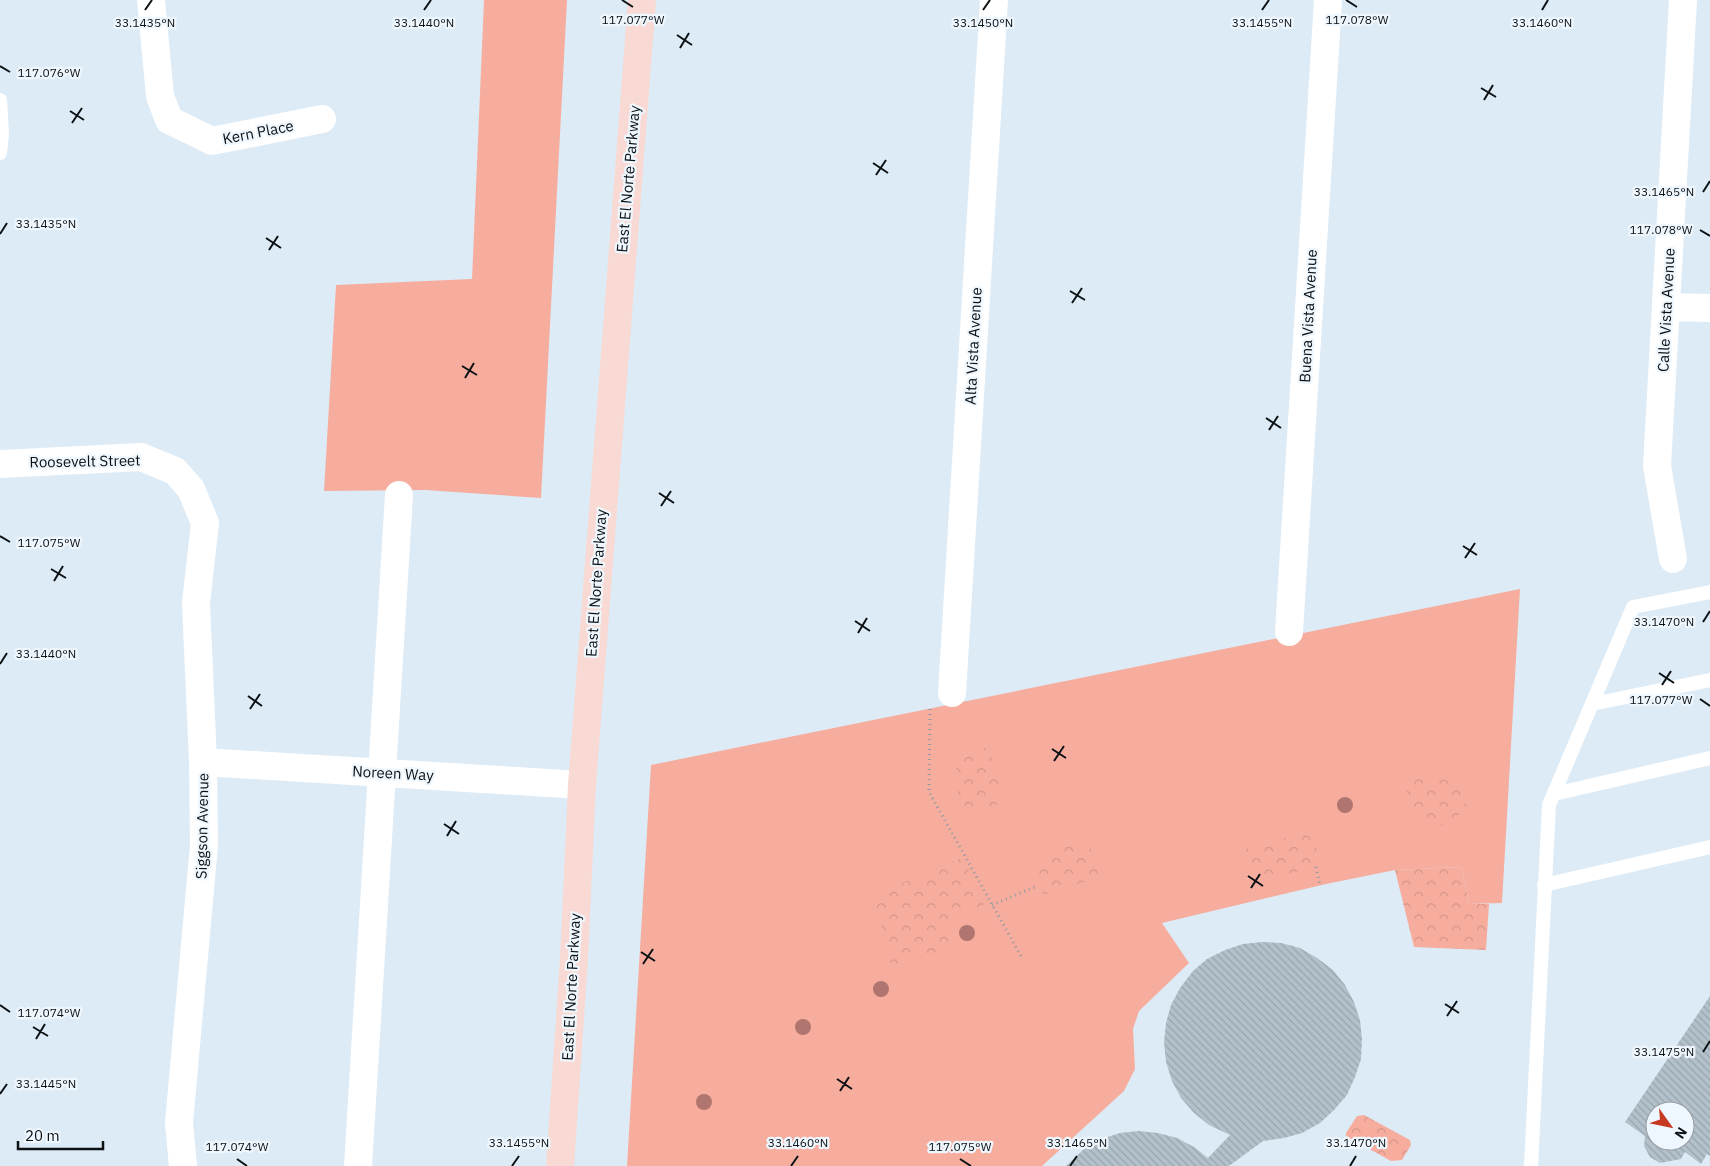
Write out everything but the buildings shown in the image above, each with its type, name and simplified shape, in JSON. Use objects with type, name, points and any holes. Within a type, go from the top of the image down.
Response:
[{"type":"main road","name":"East El Norte Parkway","points":[[560,1166],[574,958],[582,785],[642,0]]},
{"type":"street","name":"Kern Place","points":[[151,0],[160,96],[169,120],[212,141],[322,119]]},
{"type":"street","name":"Alta Vista Avenue","points":[[952,693],[994,0]]},
{"type":"street","name":"Buena Vista Avenue","points":[[1289,632],[1328,0]]},
{"type":"street","name":"Calle Vista Avenue","points":[[1673,559],[1657,466],[1683,0]]},
{"type":"street","points":[[1666,307],[1710,308]]},
{"type":"street","name":"Roosevelt Street","points":[[0,464],[141,457],[175,471],[191,489]]},
{"type":"street","name":"Siggson Avenue","points":[[183,1166],[179,1123],[204,846],[203,762],[196,603],[205,523],[191,489]]},
{"type":"street","points":[[358,1166],[399,495]]},
{"type":"street","name":"Noreen Way","points":[[203,762],[582,785]]},
{"type":"lane","points":[[0,100],[2,133],[0,153]]},
{"type":"lane","points":[[1531,1166],[1549,805],[1633,607],[1710,592]]},
{"type":"lane","points":[[1592,704],[1710,680]]},
{"type":"lane","points":[[1554,794],[1710,758]]},
{"type":"lane","points":[[1544,885],[1710,847]]},
{"type":"path","points":[[930,708],[929,792],[1021,956]]},
{"type":"path","points":[[1316,867],[1320,885]]},
{"type":"path","points":[[992,904],[1037,886]]},
{"type":"green space","points":[[484,0],[567,0],[541,498],[425,490],[324,491],[336,285],[472,279]]},
{"type":"green space","points":[[1520,589],[1502,903],[1469,904],[1462,867],[1395,870],[1326,884],[1162,923],[1189,963],[1139,1011],[1133,1029],[1135,1069],[1124,1091],[1042,1166],[627,1166],[651,765]]},
{"type":"green space","points":[[989,747],[1005,803],[970,812],[961,799],[956,785],[955,778],[958,762],[961,754]]},
{"type":"green space","points":[[1416,777],[1452,780],[1466,792],[1466,810],[1443,825],[1432,827],[1424,825],[1413,815],[1407,801],[1406,793],[1408,786]]},
{"type":"green space","points":[[1310,834],[1315,840],[1320,867],[1251,881],[1245,853],[1248,844]]},
{"type":"green space","points":[[1070,836],[1088,846],[1097,856],[1102,868],[1101,875],[1090,882],[1079,883],[1065,894],[1044,894],[1038,887],[1033,875],[1036,864],[1064,837]]},
{"type":"green space","points":[[962,858],[987,903],[949,920],[957,948],[891,965],[873,895]]},
{"type":"green space","points":[[1462,867],[1469,904],[1489,904],[1486,950],[1414,947],[1395,870]]},
{"type":"green space","points":[[1364,1115],[1410,1140],[1411,1145],[1402,1160],[1391,1161],[1346,1136],[1357,1116]]}]
